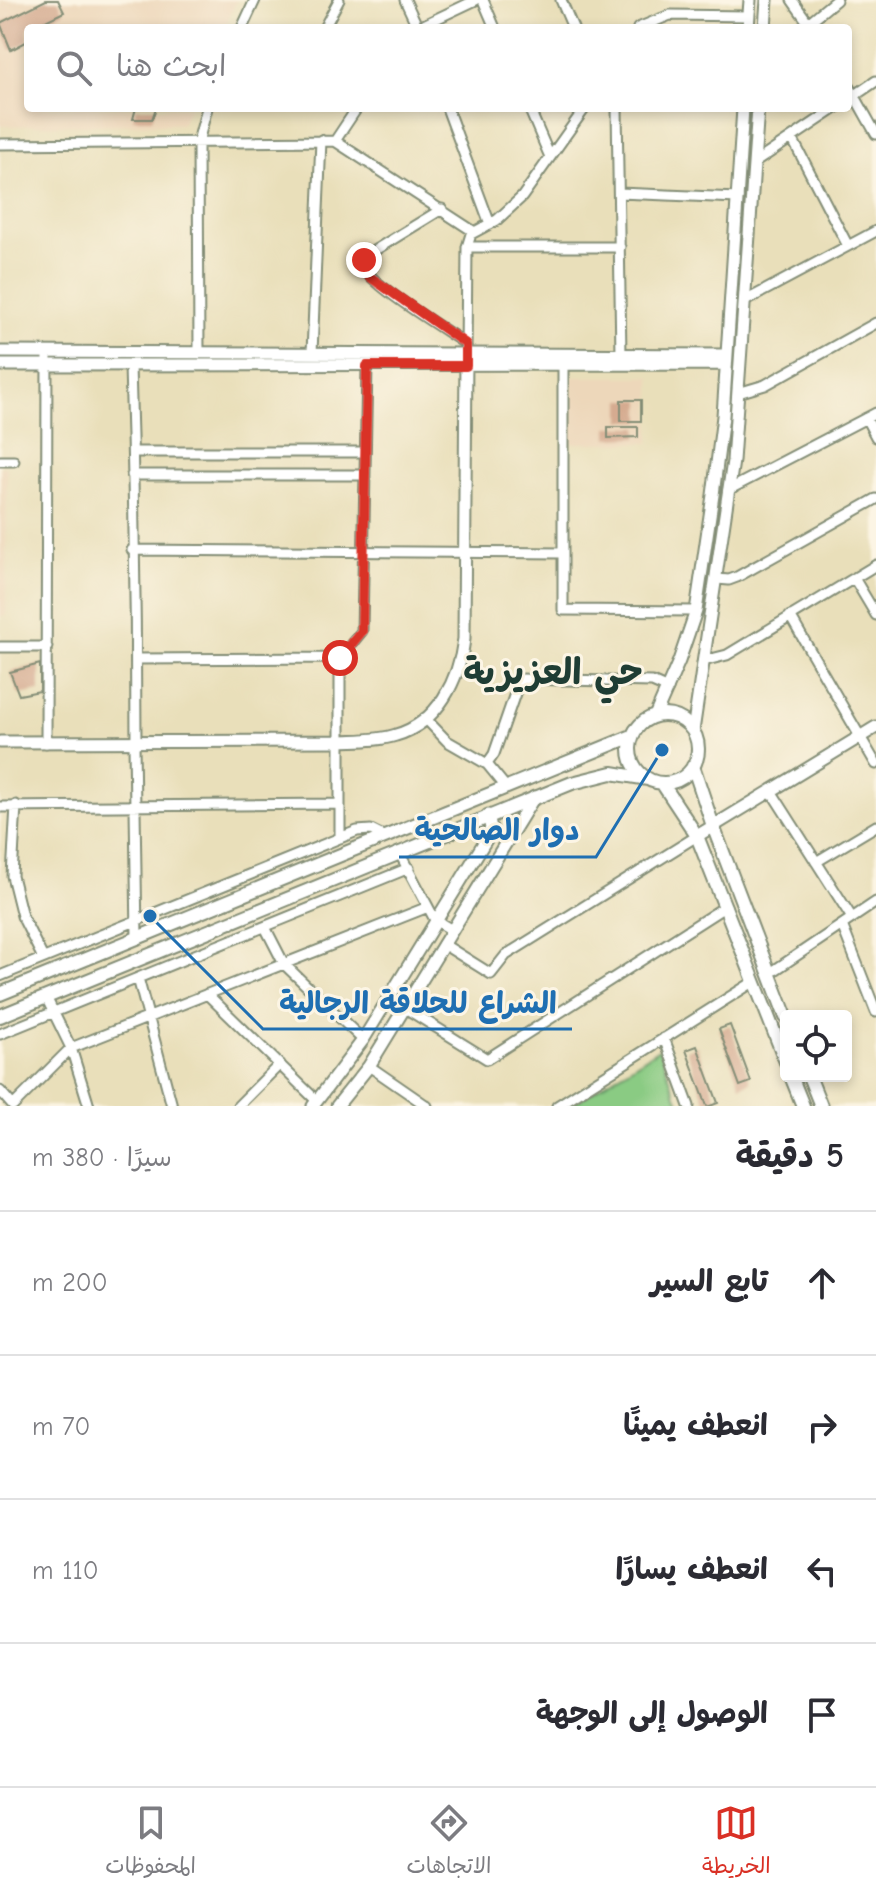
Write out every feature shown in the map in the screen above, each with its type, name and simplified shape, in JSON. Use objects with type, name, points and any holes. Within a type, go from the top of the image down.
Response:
[{"type":"main road","points":[[0,1016],[572,783],[612,773],[662,783],[680,779],[693,766],[698,748],[693,731],[676,718],[655,716],[641,724],[632,736],[630,750],[633,764],[648,779]]},
{"type":"main road","points":[[0,994],[632,736]]},
{"type":"main road","points":[[693,766],[783,1010]]},
{"type":"main road","points":[[662,783],[697,836],[780,1046]]},
{"type":"main road","points":[[793,1082],[803,1106]]},
{"type":"main road","points":[[811,1082],[821,1106]]},
{"type":"street","points":[[244,24],[255,0]]},
{"type":"street","points":[[326,24],[339,0]]},
{"type":"street","points":[[405,0],[415,24]]},
{"type":"street","points":[[425,24],[476,0]]},
{"type":"street","points":[[483,0],[493,24]]},
{"type":"street","points":[[561,0],[571,24]]},
{"type":"street","points":[[648,24],[670,15],[748,22],[750,0]]},
{"type":"street","points":[[765,24],[767,0]]},
{"type":"street","points":[[792,0],[806,24]]},
{"type":"street","points":[[809,24],[836,0]]},
{"type":"street","points":[[876,81],[852,98],[876,134]]},
{"type":"street","points":[[199,353],[198,142],[206,112]]},
{"type":"street","points":[[335,141],[354,112]]},
{"type":"street","points":[[448,112],[490,224]]},
{"type":"street","points":[[531,112],[550,157]]},
{"type":"street","points":[[0,742],[340,741],[396,736],[425,718],[447,693],[462,655],[467,247],[473,231],[490,224],[522,197],[582,112]]},
{"type":"street","points":[[617,112],[621,355]]},
{"type":"street","points":[[655,716],[696,611],[723,416],[743,112]]},
{"type":"street","points":[[693,731],[728,490],[758,112]]},
{"type":"street","points":[[754,163],[830,112]]},
{"type":"street","points":[[792,138],[848,246]]},
{"type":"street","points":[[312,353],[321,140]]},
{"type":"street","points":[[0,144],[335,141],[473,231]]},
{"type":"street","points":[[619,193],[738,198]]},
{"type":"street","points":[[442,209],[367,255],[363,266],[365,273],[466,355]]},
{"type":"street","points":[[745,301],[876,231]]},
{"type":"street","points":[[467,247],[620,247]]},
{"type":"street","points":[[738,393],[765,385],[876,323]]},
{"type":"street","points":[[0,352],[621,355],[727,360]]},
{"type":"street","points":[[46,743],[47,352]]},
{"type":"street","points":[[0,365],[367,366],[466,355],[563,366],[727,360]]},
{"type":"street","points":[[130,366],[136,659],[133,805],[137,937]]},
{"type":"street","points":[[340,838],[340,658],[362,631],[367,366]]},
{"type":"street","points":[[563,366],[563,610],[696,611]]},
{"type":"street","points":[[728,490],[876,413]]},
{"type":"street","points":[[866,418],[876,437]]},
{"type":"street","points":[[133,452],[365,452]]},
{"type":"street","points":[[0,461],[14,461]]},
{"type":"street","points":[[132,475],[364,475]]},
{"type":"street","points":[[717,579],[737,577],[876,499]]},
{"type":"street","points":[[132,550],[563,553]]},
{"type":"street","points":[[703,661],[727,655],[876,565]]},
{"type":"street","points":[[854,578],[876,615]]},
{"type":"street","points":[[790,616],[876,764]]},
{"type":"street","points":[[0,647],[47,647]]},
{"type":"street","points":[[136,659],[340,658]]},
{"type":"street","points":[[487,764],[494,754],[520,679],[652,682],[668,689]]},
{"type":"street","points":[[425,718],[447,741],[487,764],[505,786]]},
{"type":"street","points":[[443,944],[491,974],[506,955],[876,727]]},
{"type":"street","points":[[771,791],[852,918]]},
{"type":"street","points":[[337,1106],[369,1066],[534,797]]},
{"type":"street","points":[[0,807],[340,804]]},
{"type":"street","points":[[16,805],[12,876],[22,916],[43,958]]},
{"type":"street","points":[[207,994],[280,1064],[315,1103],[363,1040],[489,832],[488,815]]},
{"type":"street","points":[[816,862],[876,826]]},
{"type":"street","points":[[0,976],[340,838],[365,829],[383,836]]},
{"type":"street","points":[[399,852],[435,920],[452,930]]},
{"type":"street","points":[[0,1034],[409,868]]},
{"type":"street","points":[[769,974],[876,902]]},
{"type":"street","points":[[405,1008],[487,1059],[726,906]]},
{"type":"street","points":[[0,1091],[13,1106],[71,1048],[428,907]]},
{"type":"street","points":[[842,925],[874,999],[876,1012]]},
{"type":"street","points":[[265,927],[284,964],[363,1040]]},
{"type":"street","points":[[138,978],[172,1106]]},
{"type":"street","points":[[557,1106],[755,981]]},
{"type":"street","points":[[46,997],[71,1048],[89,1106]]},
{"type":"street","points":[[664,1038],[689,1106]]},
{"type":"street","points":[[238,1106],[280,1064]]},
{"type":"street","points":[[369,1066],[427,1106]]},
{"type":"shaded area","points":[[0,0],[237,0],[226,24],[24,24],[24,112],[187,112],[182,124],[0,126]]},
{"type":"shaded area","points":[[567,377],[651,377],[650,443],[566,443]]},
{"type":"shaded area","points":[[0,467],[7,467],[6,616],[0,616]]},
{"type":"green space","points":[[659,1049],[680,1106],[570,1106]]},
{"type":"building","points":[[46,0],[58,0],[64,12],[39,24],[24,24],[24,43],[11,50],[0,23]]},
{"type":"building","points":[[135,112],[155,112],[152,119],[133,119]]},
{"type":"building","points":[[621,400],[641,400],[641,421],[621,421]]},
{"type":"building","points":[[608,427],[638,427],[638,437],[608,438]]},
{"type":"building","points":[[40,664],[40,691],[19,695],[10,672]]},
{"type":"building","points":[[730,1025],[751,1082],[740,1086],[719,1029]]},
{"type":"building","points":[[697,1046],[718,1103],[710,1106],[707,1106],[686,1050]]},
{"type":"place","name":"دوار الصالحية","points":[[662,750]]},
{"type":"place","name":"الشراع للحلاقة الرجالية","points":[[150,916]]},
{"type":"district","name":"حي العزيزية","points":[[553,672]]},
{"type":"route","points":[[340,658],[362,631],[367,366],[466,366],[466,344],[365,273],[364,260]]}]
